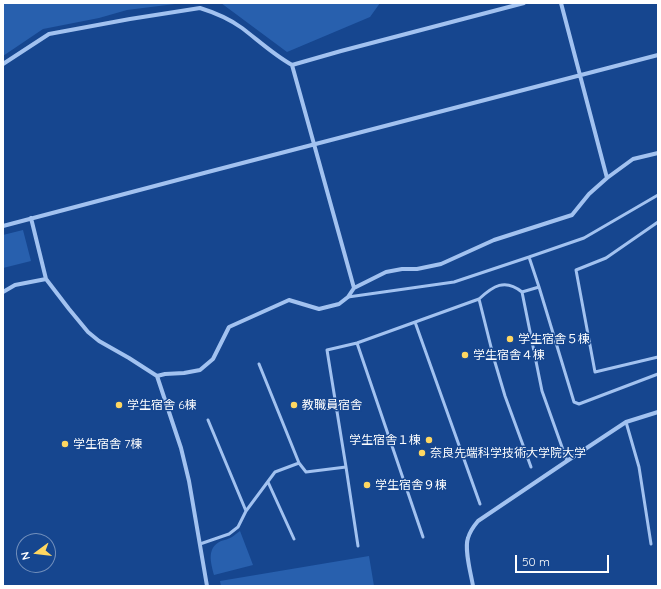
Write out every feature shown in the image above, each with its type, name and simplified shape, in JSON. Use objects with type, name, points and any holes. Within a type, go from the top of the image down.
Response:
[{"type":"street","points":[[292,66],[341,51],[524,3]]},
{"type":"street","points":[[561,3],[607,178]]},
{"type":"street","points":[[3,64],[48,34],[200,8],[210,11],[241,27],[292,66],[354,288]]},
{"type":"street","points":[[3,226],[658,55]]},
{"type":"street","points":[[157,376],[165,374],[184,374],[200,370],[213,359],[229,327],[289,300],[319,309],[339,304],[348,297],[354,288],[386,272],[402,269],[417,269],[441,264],[494,240],[572,215],[589,194],[607,178],[633,159],[658,153]]},
{"type":"street","points":[[30,218],[46,279],[69,309],[88,332],[99,341],[157,376],[181,448],[189,481],[207,586]]},
{"type":"street","points":[[3,292],[15,285],[46,279]]},
{"type":"street","points":[[473,586],[467,552],[467,540],[471,530],[478,521],[626,422],[658,412]]},
{"type":"lane","points":[[348,297],[454,282],[584,238],[658,195]]},
{"type":"lane","points":[[658,222],[606,258],[576,270],[595,372],[658,357]]},
{"type":"lane","points":[[529,257],[574,402],[579,404],[658,374]]},
{"type":"lane","points":[[358,546],[327,350],[357,343],[415,322],[479,298],[489,290],[507,284],[516,287],[522,292],[542,391],[567,461]]},
{"type":"lane","points":[[522,292],[539,287]]},
{"type":"lane","points":[[479,298],[505,396],[531,467]]},
{"type":"lane","points":[[415,322],[480,504]]},
{"type":"lane","points":[[357,343],[424,537]]},
{"type":"lane","points":[[259,364],[299,463],[306,472],[346,467]]},
{"type":"lane","points":[[208,420],[246,512]]},
{"type":"lane","points":[[626,422],[639,467],[651,544]]},
{"type":"lane","points":[[200,544],[229,534],[238,527],[246,512],[275,472],[299,463]]},
{"type":"lane","points":[[268,482],[294,539]]},
{"type":"shaded area","points":[[3,3],[183,3],[127,10],[99,18],[43,29],[3,56]]},
{"type":"shaded area","points":[[221,3],[380,3],[370,17],[287,52]]},
{"type":"shaded area","points":[[23,230],[31,261],[3,268],[3,235]]},
{"type":"shaded area","points":[[240,531],[253,565],[214,575],[211,556],[213,548],[216,544],[231,538]]},
{"type":"shaded area","points":[[369,556],[374,586],[221,586],[220,581]]},
{"type":"place","name":"学生宿舎５棟","points":[[510,339]]},
{"type":"place","name":"学生宿舎４棟","points":[[465,355]]},
{"type":"place","name":"学生宿舎 6棟","points":[[119,405]]},
{"type":"place","name":"教職員宿舎","points":[[294,405]]},
{"type":"place","name":"学生宿舎１棟","points":[[429,440]]},
{"type":"place","name":"学生宿舎 7棟","points":[[65,444]]},
{"type":"place","name":"奈良先端科学技術大学院大学","points":[[422,453]]},
{"type":"place","name":"学生宿舎９棟","points":[[367,485]]}]
